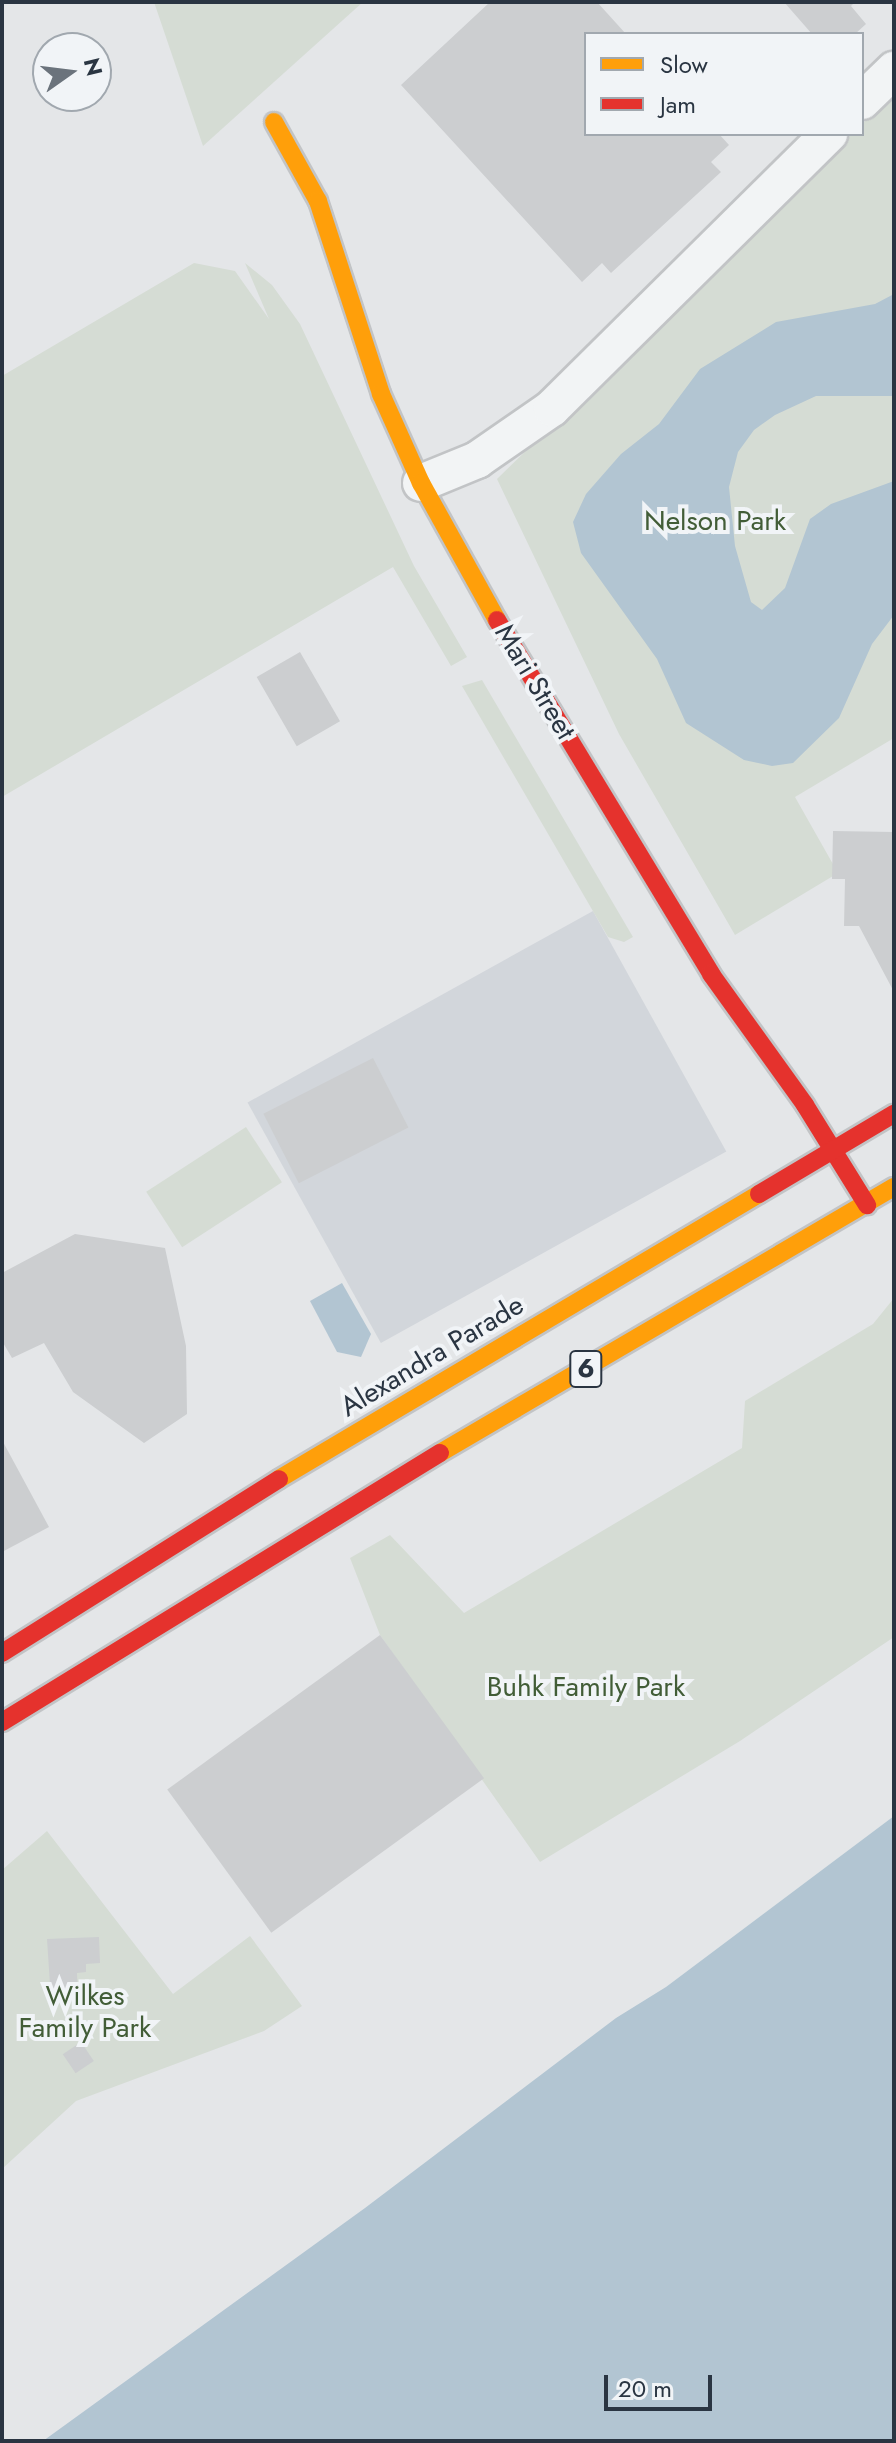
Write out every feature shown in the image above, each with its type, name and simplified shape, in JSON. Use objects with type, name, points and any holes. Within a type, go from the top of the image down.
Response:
[{"type":"main road","name":"Mari Street","points":[[274,122],[318,201],[381,394],[421,483],[485,599],[711,974],[867,1205]]},
{"type":"main road","name":"Alexandra Parade","points":[[2,1653],[272,1483],[894,1114]]},
{"type":"main road","name":"6","points":[[2,1722],[305,1533],[894,1187]]},
{"type":"street","points":[[864,99],[894,70]]},
{"type":"street","points":[[421,483],[477,460],[552,408],[827,136]]},
{"type":"shaded area","points":[[593,911],[726,1152],[381,1343],[248,1102]]},
{"type":"green space","points":[[154,2],[363,2],[203,146]]},
{"type":"green space","name":"Nelson Park","points":[[894,93],[894,738],[795,797],[838,873],[735,935],[619,734],[497,479],[850,136],[864,136],[864,122]]},
{"type":"green space","points":[[194,263],[235,271],[269,319],[245,263],[272,285],[300,324],[414,566],[467,657],[451,666],[393,567],[2,797],[2,376]]},
{"type":"green space","points":[[482,680],[633,937],[624,942],[608,937],[462,686]]},
{"type":"green space","points":[[246,1127],[282,1182],[182,1247],[146,1192]]},
{"type":"green space","name":"Buhk Family Park","points":[[894,1298],[894,1637],[740,1741],[540,1862],[380,1635],[350,1558],[390,1535],[464,1613],[742,1448],[745,1401],[873,1324]]},
{"type":"green space","name":"Wilkes Family Park","points":[[47,1831],[173,1994],[250,1936],[302,2006],[264,2031],[76,2101],[2,2169],[2,1870]]},
{"type":"water","points":[[894,294],[894,396],[816,396],[775,415],[754,430],[738,452],[729,487],[735,546],[751,602],[762,610],[785,588],[810,519],[831,504],[894,481],[894,615],[872,644],[839,718],[793,763],[772,766],[744,760],[686,723],[657,659],[581,553],[573,522],[586,494],[621,454],[659,424],[700,369],[776,322],[875,304]]},
{"type":"water","points":[[342,1283],[371,1334],[361,1357],[337,1352],[310,1301]]},
{"type":"water","points":[[894,1816],[894,2441],[43,2441],[365,2208],[616,2018],[666,1987]]},
{"type":"building","points":[[490,2],[597,2],[624,32],[584,32],[584,136],[721,136],[729,145],[711,162],[721,172],[611,273],[602,263],[582,282],[401,85]]},
{"type":"building","points":[[784,2],[855,2],[851,6],[866,24],[857,32],[810,32]]},
{"type":"building","points":[[300,652],[340,721],[297,746],[257,677]]},
{"type":"building","points":[[833,831],[894,832],[894,992],[859,926],[844,926],[845,879],[832,879]]},
{"type":"building","points":[[373,1058],[408,1127],[299,1183],[263,1114]]},
{"type":"building","points":[[75,1234],[165,1248],[186,1346],[187,1414],[144,1443],[73,1392],[44,1343],[12,1358],[2,1341],[2,1273]]},
{"type":"building","points":[[2,1440],[49,1527],[2,1552]]},
{"type":"building","points":[[380,1635],[484,1778],[271,1933],[167,1790]]},
{"type":"building","points":[[99,1937],[100,1963],[86,1964],[86,1972],[77,1973],[78,1999],[51,2000],[47,1939]]},
{"type":"building","points":[[81,2042],[94,2061],[76,2073],[63,2054]]},
{"type":"traffic: slow","points":[[274,122],[318,201],[381,394],[421,483],[497,620]]},
{"type":"traffic: slow","points":[[440,1453],[894,1187]]},
{"type":"traffic: slow","points":[[279,1479],[759,1194]]},
{"type":"traffic: jam","points":[[497,620],[711,974],[805,1105],[867,1205]]},
{"type":"traffic: jam","points":[[759,1194],[894,1114]]},
{"type":"traffic: jam","points":[[2,1722],[440,1453]]},
{"type":"traffic: jam","points":[[2,1653],[279,1479]]}]
